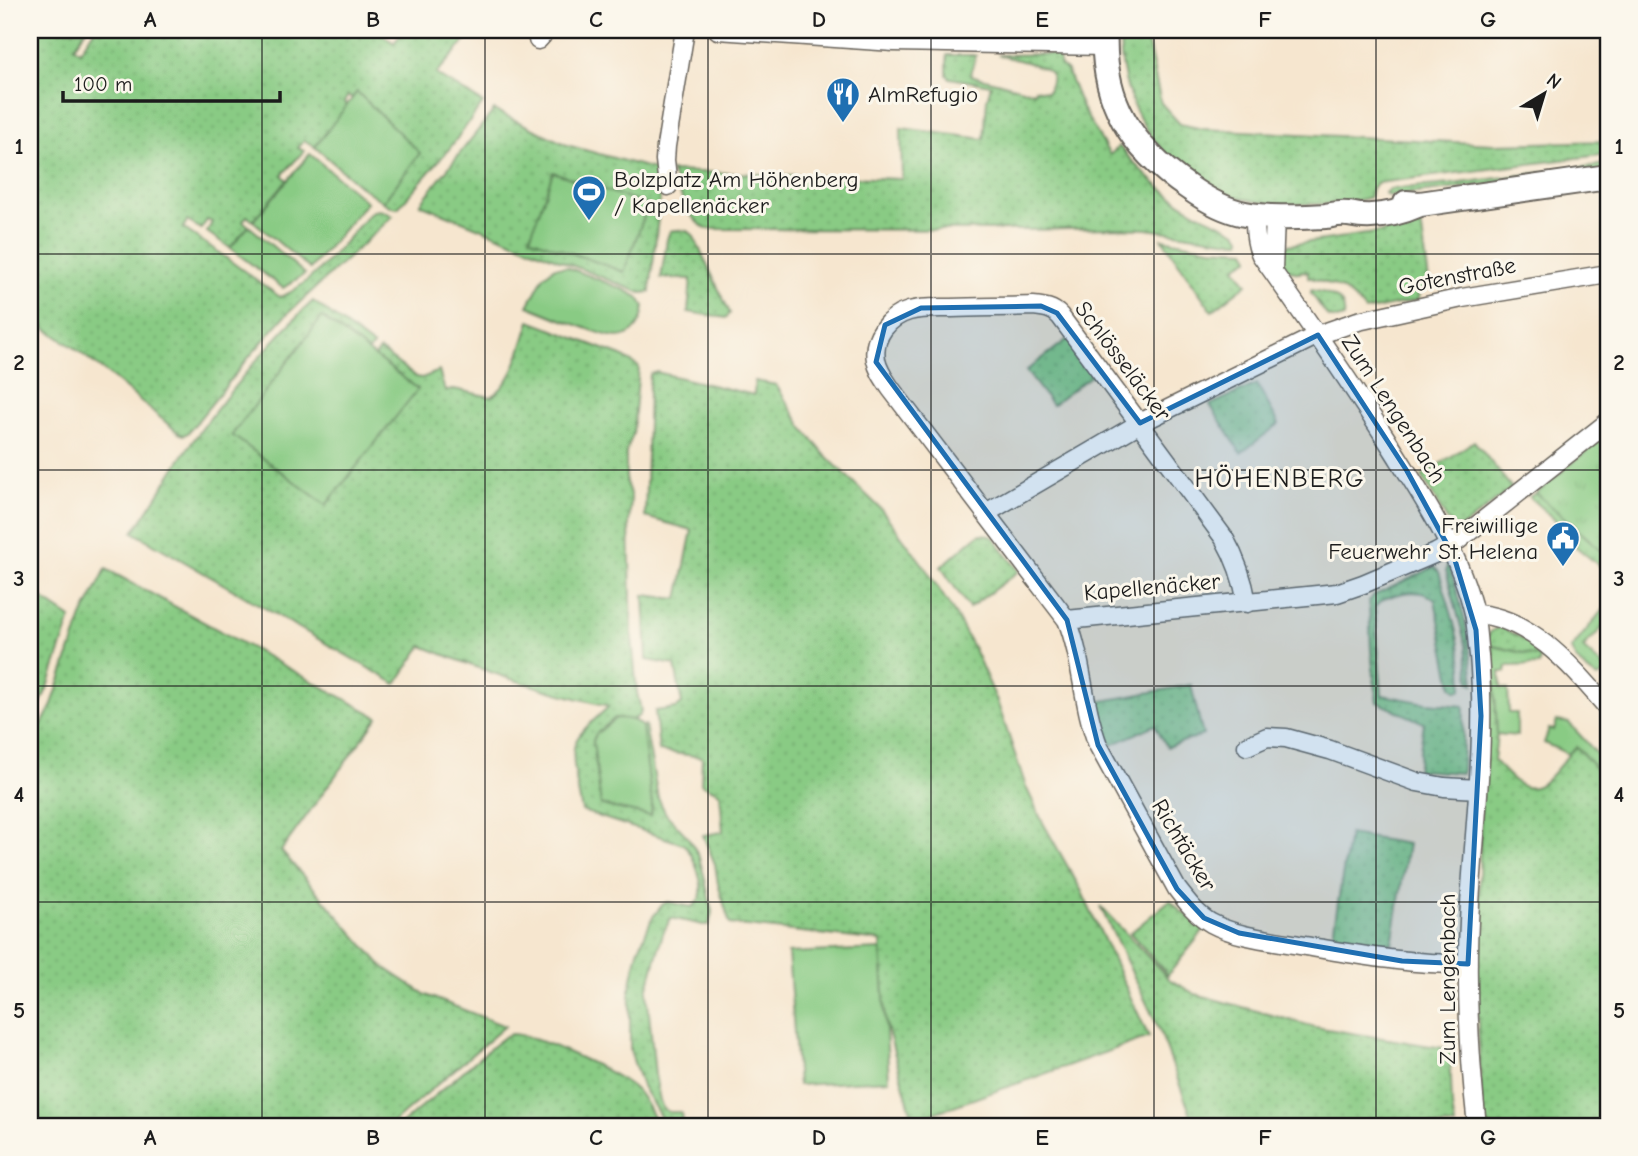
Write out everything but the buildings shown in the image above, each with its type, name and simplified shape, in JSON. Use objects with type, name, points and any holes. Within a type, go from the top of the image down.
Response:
[{"type":"main road","points":[[1104,38],[1107,73],[1115,102],[1123,121],[1140,146],[1161,166],[1206,199],[1234,211],[1265,216],[1347,214],[1373,205],[1420,204],[1608,177]]},
{"type":"street","points":[[668,187],[666,146],[685,30]]},
{"type":"street","points":[[718,30],[894,42],[1104,38]]},
{"type":"street","name":"Zum Lengenbach","points":[[1265,216],[1273,270],[1407,471],[1449,546],[1474,614],[1481,698],[1468,964],[1470,1046],[1477,1126]]},
{"type":"street","name":"Gotenstraße","points":[[1318,335],[1358,321],[1462,298],[1608,274]]},
{"type":"street","name":"Schlösseläcker","points":[[986,513],[891,389],[879,369],[876,356],[878,340],[885,326],[900,314],[921,308],[1041,306],[1054,311],[1224,538],[1234,555],[1247,603]]},
{"type":"street","points":[[986,513],[1140,423],[1318,335]]},
{"type":"street","name":"Kapellenäcker","points":[[986,513],[1067,620],[1337,593],[1449,546],[1608,422]]},
{"type":"street","points":[[1474,614],[1502,618],[1556,652],[1608,708]]},
{"type":"street","name":"Richtäcker","points":[[1067,620],[1074,637],[1090,726],[1098,745],[1177,889],[1199,914],[1211,923],[1257,937],[1402,961],[1468,964]]},
{"type":"street","points":[[1247,746],[1266,737],[1286,738],[1330,750],[1416,782],[1478,789]]},
{"type":"highlighted area","points":[[1041,306],[1057,313],[1140,423],[1318,335],[1407,471],[1454,557],[1476,630],[1481,716],[1468,964],[1402,961],[1239,933],[1204,918],[1177,889],[1098,745],[1067,620],[876,362],[885,325],[921,308]]},
{"type":"green space","points":[[30,30],[86,30],[74,47],[80,51],[94,30],[376,30],[394,43],[404,30],[475,30],[436,74],[483,103],[450,148],[398,208],[383,202],[419,153],[357,92],[352,98],[348,96],[344,102],[348,105],[315,147],[304,140],[298,148],[304,151],[282,175],[287,180],[253,221],[247,216],[243,221],[249,226],[230,248],[207,232],[212,222],[207,220],[201,229],[187,221],[183,228],[280,297],[317,272],[371,212],[377,210],[393,216],[284,317],[184,435],[77,350],[30,318]]},
{"type":"green space","points":[[1120,30],[1145,30],[1161,103],[1180,124],[1203,129],[1493,144],[1608,141],[1608,154],[1377,183],[1372,188],[1370,197],[1347,202],[1289,204],[1232,196],[1212,187],[1179,165],[1162,150],[1149,133],[1138,115],[1124,75]]},
{"type":"green space","points":[[1059,54],[1060,65],[1067,71],[1082,108],[1110,155],[1119,146],[1160,188],[1195,212],[1238,233],[1241,241],[1147,229],[1111,228],[707,229],[689,211],[671,171],[902,179],[901,128],[984,139],[987,99],[991,85],[950,78],[947,75],[947,55],[976,55],[970,75],[1034,92],[1035,89],[1048,92],[1052,79],[1049,71],[998,55]]},
{"type":"green space","points":[[357,92],[420,153],[383,202],[315,147]]},
{"type":"green space","points":[[494,110],[567,145],[657,170],[660,199],[650,292],[641,293],[420,204]]},
{"type":"green space","points":[[310,154],[367,202],[310,269],[253,221]]},
{"type":"green space","points":[[1608,164],[1608,171],[1390,196],[1385,193],[1389,189]]},
{"type":"green space","name":"Bolzplatz Am Höhenberg / Kapellenäcker","points":[[553,172],[648,205],[624,272],[530,238]]},
{"type":"green space","points":[[1420,215],[1430,288],[1418,290],[1419,300],[1365,311],[1340,288],[1308,277],[1308,272],[1290,271],[1282,261],[1288,245],[1382,232],[1388,230],[1389,223]]},
{"type":"green space","points":[[249,226],[305,274],[283,288],[230,248]]},
{"type":"green space","points":[[670,231],[688,231],[693,235],[730,313],[726,318],[688,312],[691,279],[661,278],[667,239]]},
{"type":"green space","points":[[1162,239],[1211,248],[1246,250],[1250,258],[1235,267],[1247,284],[1212,311]]},
{"type":"green space","points":[[555,267],[567,267],[638,297],[644,306],[637,327],[624,336],[611,336],[528,306],[544,276]]},
{"type":"green space","points":[[1311,290],[1335,297],[1342,305],[1344,317],[1328,317]]},
{"type":"green space","points":[[313,301],[373,346],[368,352],[375,357],[380,350],[416,377],[422,378],[439,371],[445,391],[454,389],[491,397],[512,373],[530,321],[622,356],[639,367],[633,434],[626,452],[626,482],[631,497],[629,524],[632,638],[641,710],[640,715],[633,720],[615,718],[596,734],[593,741],[601,805],[651,816],[652,805],[642,727],[645,725],[658,798],[666,814],[687,836],[698,854],[704,875],[712,912],[709,925],[671,918],[663,933],[647,991],[660,1101],[663,1108],[669,1112],[681,1112],[682,1121],[664,1123],[642,1086],[630,1051],[630,987],[638,951],[652,918],[663,904],[668,902],[692,907],[700,897],[699,874],[683,844],[582,811],[574,767],[575,744],[585,728],[609,706],[514,680],[422,646],[396,684],[133,532],[218,407],[264,352]]},
{"type":"green space","points":[[322,317],[418,389],[326,505],[232,435]]},
{"type":"green space","points":[[1069,338],[1096,372],[1052,405],[1026,371]]},
{"type":"green space","points":[[656,372],[754,395],[755,381],[776,385],[803,428],[825,455],[879,507],[924,566],[974,649],[997,701],[1026,787],[1081,890],[1149,1037],[928,1115],[932,1126],[915,1126],[885,1020],[881,941],[730,924],[715,864],[703,835],[723,832],[720,793],[701,784],[702,757],[659,751],[655,711],[676,708],[682,704],[675,665],[647,660],[644,595],[678,599],[692,530],[645,517],[650,374]]},
{"type":"green space","points":[[1257,384],[1279,424],[1241,453],[1210,405]]},
{"type":"green space","points":[[1608,433],[1608,556],[1536,493]]},
{"type":"green space","points":[[1474,441],[1512,488],[1464,526],[1456,527],[1447,520],[1422,476]]},
{"type":"green space","points":[[1536,493],[1608,556],[1608,573],[1552,527],[1556,521],[1529,497]]},
{"type":"green space","points":[[981,534],[994,538],[1019,571],[969,608],[941,567]]},
{"type":"green space","points":[[1447,566],[1463,612],[1474,684],[1470,682],[1466,646]]},
{"type":"green space","points":[[1434,567],[1439,572],[1456,630],[1462,661],[1462,689],[1457,691],[1452,686],[1435,600],[1413,592],[1387,598],[1375,607],[1382,695],[1464,706],[1462,773],[1417,770],[1424,723],[1377,702],[1369,601],[1373,596]]},
{"type":"green space","points":[[106,569],[378,717],[281,851],[382,966],[426,995],[505,1026],[389,1126],[30,1126],[30,746],[51,707],[82,617]]},
{"type":"green space","points":[[30,590],[71,618],[49,684],[30,728]]},
{"type":"green space","points":[[1608,603],[1608,626],[1606,624],[1583,648],[1608,671],[1598,678],[1582,666],[1571,649]]},
{"type":"green space","points":[[1500,627],[1542,648],[1540,657],[1493,646],[1497,734],[1494,761],[1509,777],[1528,788],[1551,776],[1576,746],[1608,781],[1608,1126],[1483,1126],[1477,959],[1485,644],[1490,633]]},
{"type":"green space","points":[[1493,646],[1540,657],[1539,665],[1507,666],[1506,672],[1500,672],[1501,688],[1508,689],[1509,713],[1517,713],[1517,736],[1497,734]]},
{"type":"green space","points":[[1191,685],[1203,735],[1167,747],[1155,725],[1112,745],[1097,702]]},
{"type":"green space","points":[[616,718],[633,720],[642,727],[652,805],[651,816],[601,805],[593,741],[596,734]]},
{"type":"green space","points":[[1557,721],[1569,723],[1608,766],[1608,781],[1576,747],[1568,754],[1544,743],[1549,729],[1554,730]]},
{"type":"green space","points":[[1349,834],[1408,844],[1392,944],[1333,934]]},
{"type":"green space","points":[[1170,900],[1205,929],[1168,975],[1130,933]]},
{"type":"green space","points":[[1100,906],[1169,979],[1195,994],[1315,1027],[1450,1049],[1455,1126],[1195,1126],[1159,1029]]},
{"type":"green space","points":[[881,949],[889,1080],[798,1085],[788,953]]},
{"type":"green space","points":[[511,1034],[556,1047],[626,1082],[642,1097],[658,1126],[399,1126],[494,1045]]},
{"type":"place","name":"AlmRefugio","points":[[843,124]]},
{"type":"place","name":"Bolzplatz Am Höhenberg / Kapellenäcker","points":[[589,222]]},
{"type":"place","name":"Freiwillige Feuerwehr St. Helena","points":[[1563,568]]},
{"type":"district","name":"HÖHENBERG","points":[[1280,479]]}]
